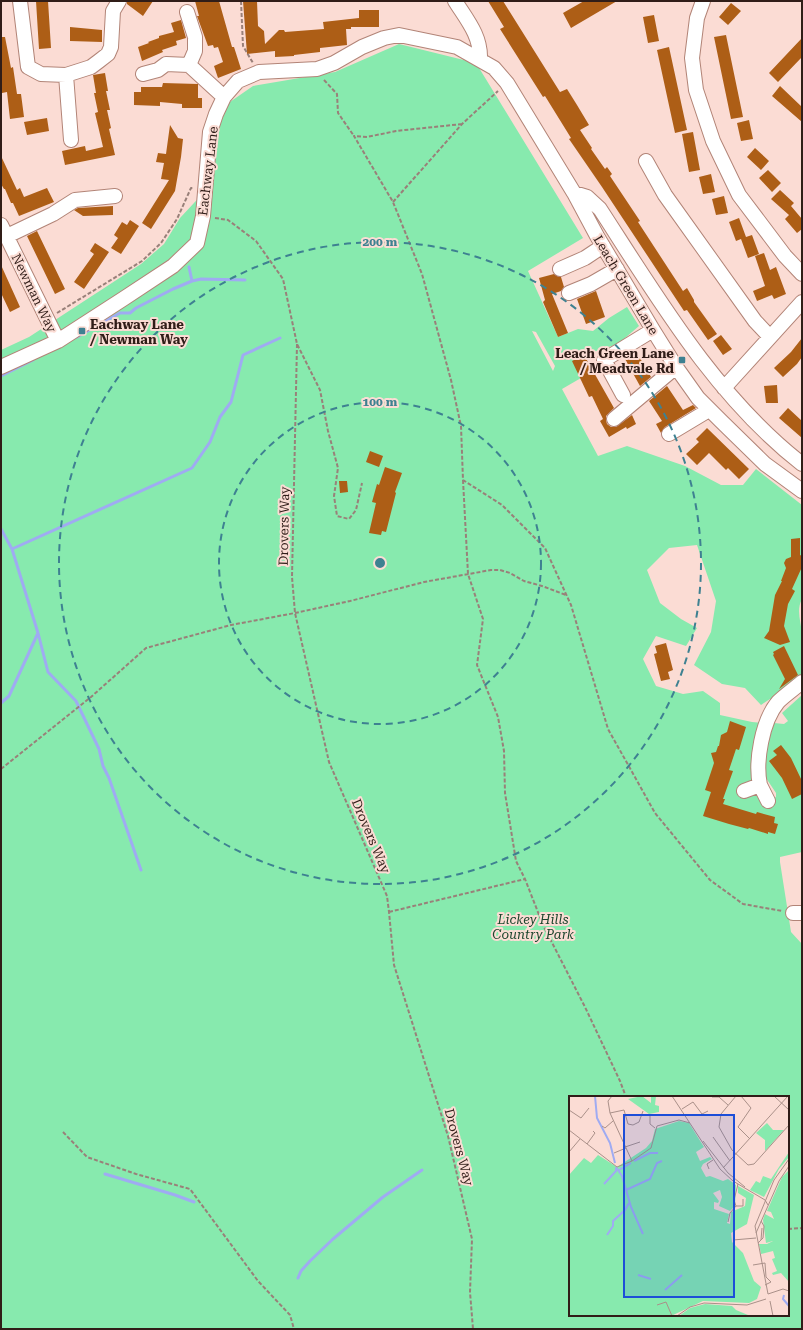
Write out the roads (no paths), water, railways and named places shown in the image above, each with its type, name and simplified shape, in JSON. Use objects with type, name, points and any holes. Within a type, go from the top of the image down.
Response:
[{"type":"street","points":[[20,1],[28,67],[41,74],[66,75],[91,67],[108,54],[113,39],[114,11],[119,1]]},
{"type":"street","points":[[455,1],[475,33],[480,49],[480,59]]},
{"type":"street","points":[[703,1],[697,18],[692,58],[696,90],[712,141],[739,195],[785,256],[802,274]]},
{"type":"street","points":[[187,12],[195,37],[195,51],[189,65]]},
{"type":"street","name":"Eachway Lane","points":[[1,367],[58,340],[173,266],[197,243],[203,216],[210,132],[224,97],[238,81],[259,72],[317,69],[334,64],[362,47],[384,38],[399,35],[457,47],[480,59]]},
{"type":"street","name":"Leach Green Lane","points":[[480,59],[494,68],[507,84],[574,193],[603,246],[653,330],[676,367],[698,398],[766,464],[802,491]]},
{"type":"street","points":[[143,74],[158,70],[166,64],[189,65],[224,97]]},
{"type":"street","points":[[66,75],[70,140]]},
{"type":"street","points":[[646,161],[666,195],[755,320],[770,337]]},
{"type":"street","name":"Leach Green Lane","points":[[574,193],[587,197],[600,209],[698,357],[724,388],[757,426],[802,464]]},
{"type":"street","points":[[5,239],[53,214],[75,200],[116,196]]},
{"type":"street","name":"Newman Way","points":[[5,239],[58,340]]},
{"type":"street","points":[[560,269],[585,258],[603,246]]},
{"type":"street","points":[[569,293],[591,284],[617,269]]},
{"type":"street","points":[[724,388],[802,302]]},
{"type":"street","points":[[623,395],[604,360],[653,330]]},
{"type":"street","points":[[614,419],[676,367]]},
{"type":"street","points":[[669,434],[709,410]]},
{"type":"street","points":[[768,801],[760,785],[758,774],[760,747],[767,723],[778,703],[802,682]]},
{"type":"street","points":[[744,791],[760,785]]},
{"type":"waterway","points":[[189,267],[192,281]]},
{"type":"waterway","points":[[77,337],[120,313],[130,313],[136,308],[192,281],[201,279],[245,280]]},
{"type":"waterway","points":[[12,549],[192,468],[210,442],[220,417],[231,402],[243,355],[280,338]]},
{"type":"waterway","points":[[1,376],[33,360]]},
{"type":"waterway","points":[[1,529],[12,549],[38,633],[48,672],[76,701],[99,749],[103,766],[109,778],[141,870]]},
{"type":"waterway","points":[[1,703],[9,696],[38,633]]},
{"type":"waterway","points":[[298,1278],[301,1271],[333,1239],[383,1197],[422,1170]]},
{"type":"waterway","points":[[105,1174],[194,1202]]},
{"type":"place","name":"Eachway Lane / Newman Way","points":[[82,331]]},
{"type":"place","name":"Leach Green Lane / Meadvale Rd","points":[[682,360]]},
{"type":"park label","name":"Lickey Hills Country Park","points":[[533,926]]}]
